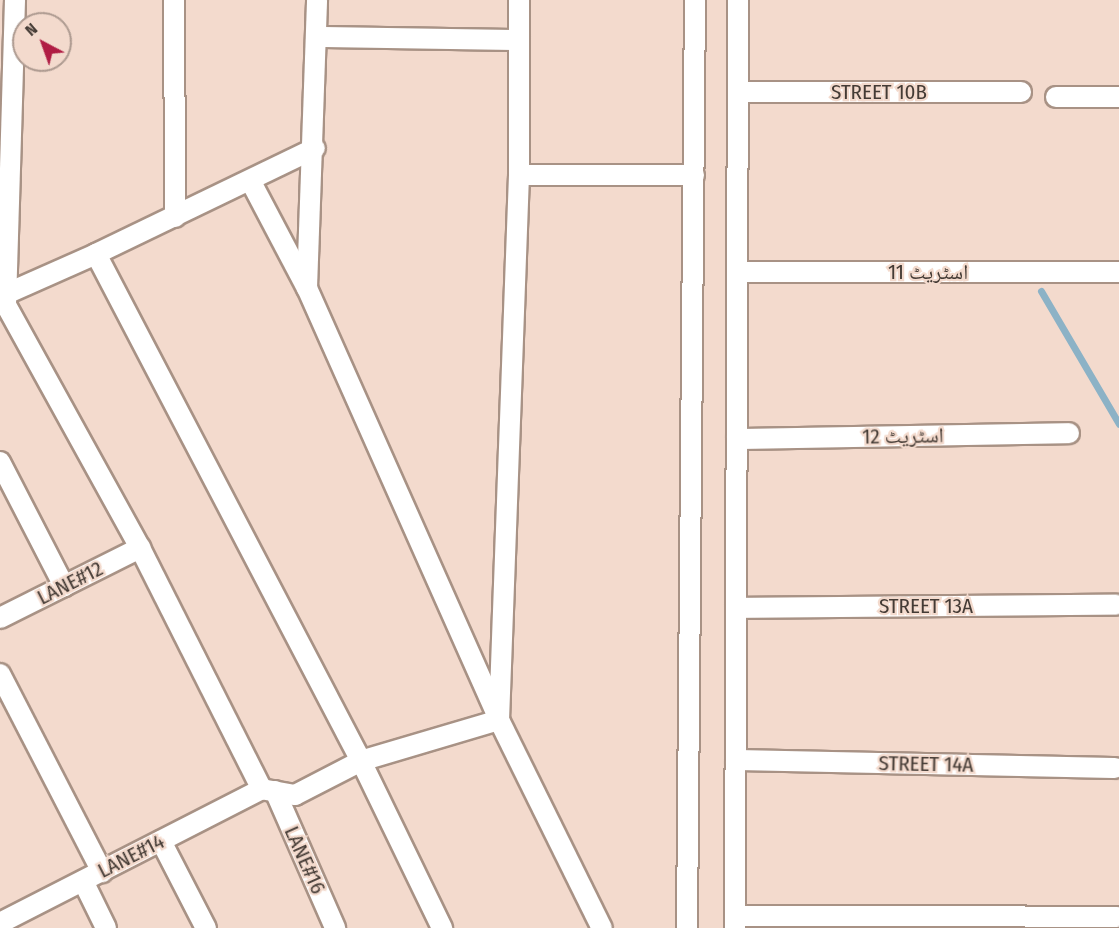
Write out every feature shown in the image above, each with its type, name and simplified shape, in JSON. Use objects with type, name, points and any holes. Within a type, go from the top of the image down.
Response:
[{"type":"street","points":[[15,0],[4,299],[251,182],[315,148]]},
{"type":"street","points":[[174,0],[175,217]]},
{"type":"street","points":[[307,288],[315,148],[317,0]]},
{"type":"street","points":[[499,720],[519,175],[519,0]]},
{"type":"street","points":[[687,928],[695,0]]},
{"type":"street","points":[[738,0],[735,922],[1117,917]]},
{"type":"street","points":[[318,37],[519,40]]},
{"type":"street","name":"STREET 10B","points":[[738,92],[1021,92]]},
{"type":"street","points":[[1056,97],[1119,97]]},
{"type":"street","points":[[519,175],[694,176]]},
{"type":"street","points":[[251,182],[307,288],[499,720],[602,928]]},
{"type":"street","points":[[96,254],[361,761],[442,928]]},
{"type":"street","name":"اسٹریٹ 11","points":[[737,272],[1119,272]]},
{"type":"street","name":"LANE#16","points":[[4,299],[269,790],[335,928]]},
{"type":"street","name":"اسٹریٹ 12","points":[[737,439],[1069,433]]},
{"type":"street","points":[[0,462],[64,586]]},
{"type":"street","name":"LANE#12","points":[[0,618],[140,548]]},
{"type":"street","name":"STREET 13A","points":[[736,608],[1116,605]]},
{"type":"street","points":[[0,674],[102,872]]},
{"type":"street","points":[[269,790],[295,795],[361,761],[499,720]]},
{"type":"street","name":"STREET 14A","points":[[736,760],[1115,768]]},
{"type":"street","name":"LANE#14","points":[[3,924],[161,840],[269,790]]},
{"type":"street","points":[[161,840],[206,928]]},
{"type":"street","points":[[83,881],[106,928]]},
{"type":"waterway","points":[[1041,291],[1119,424]]}]
